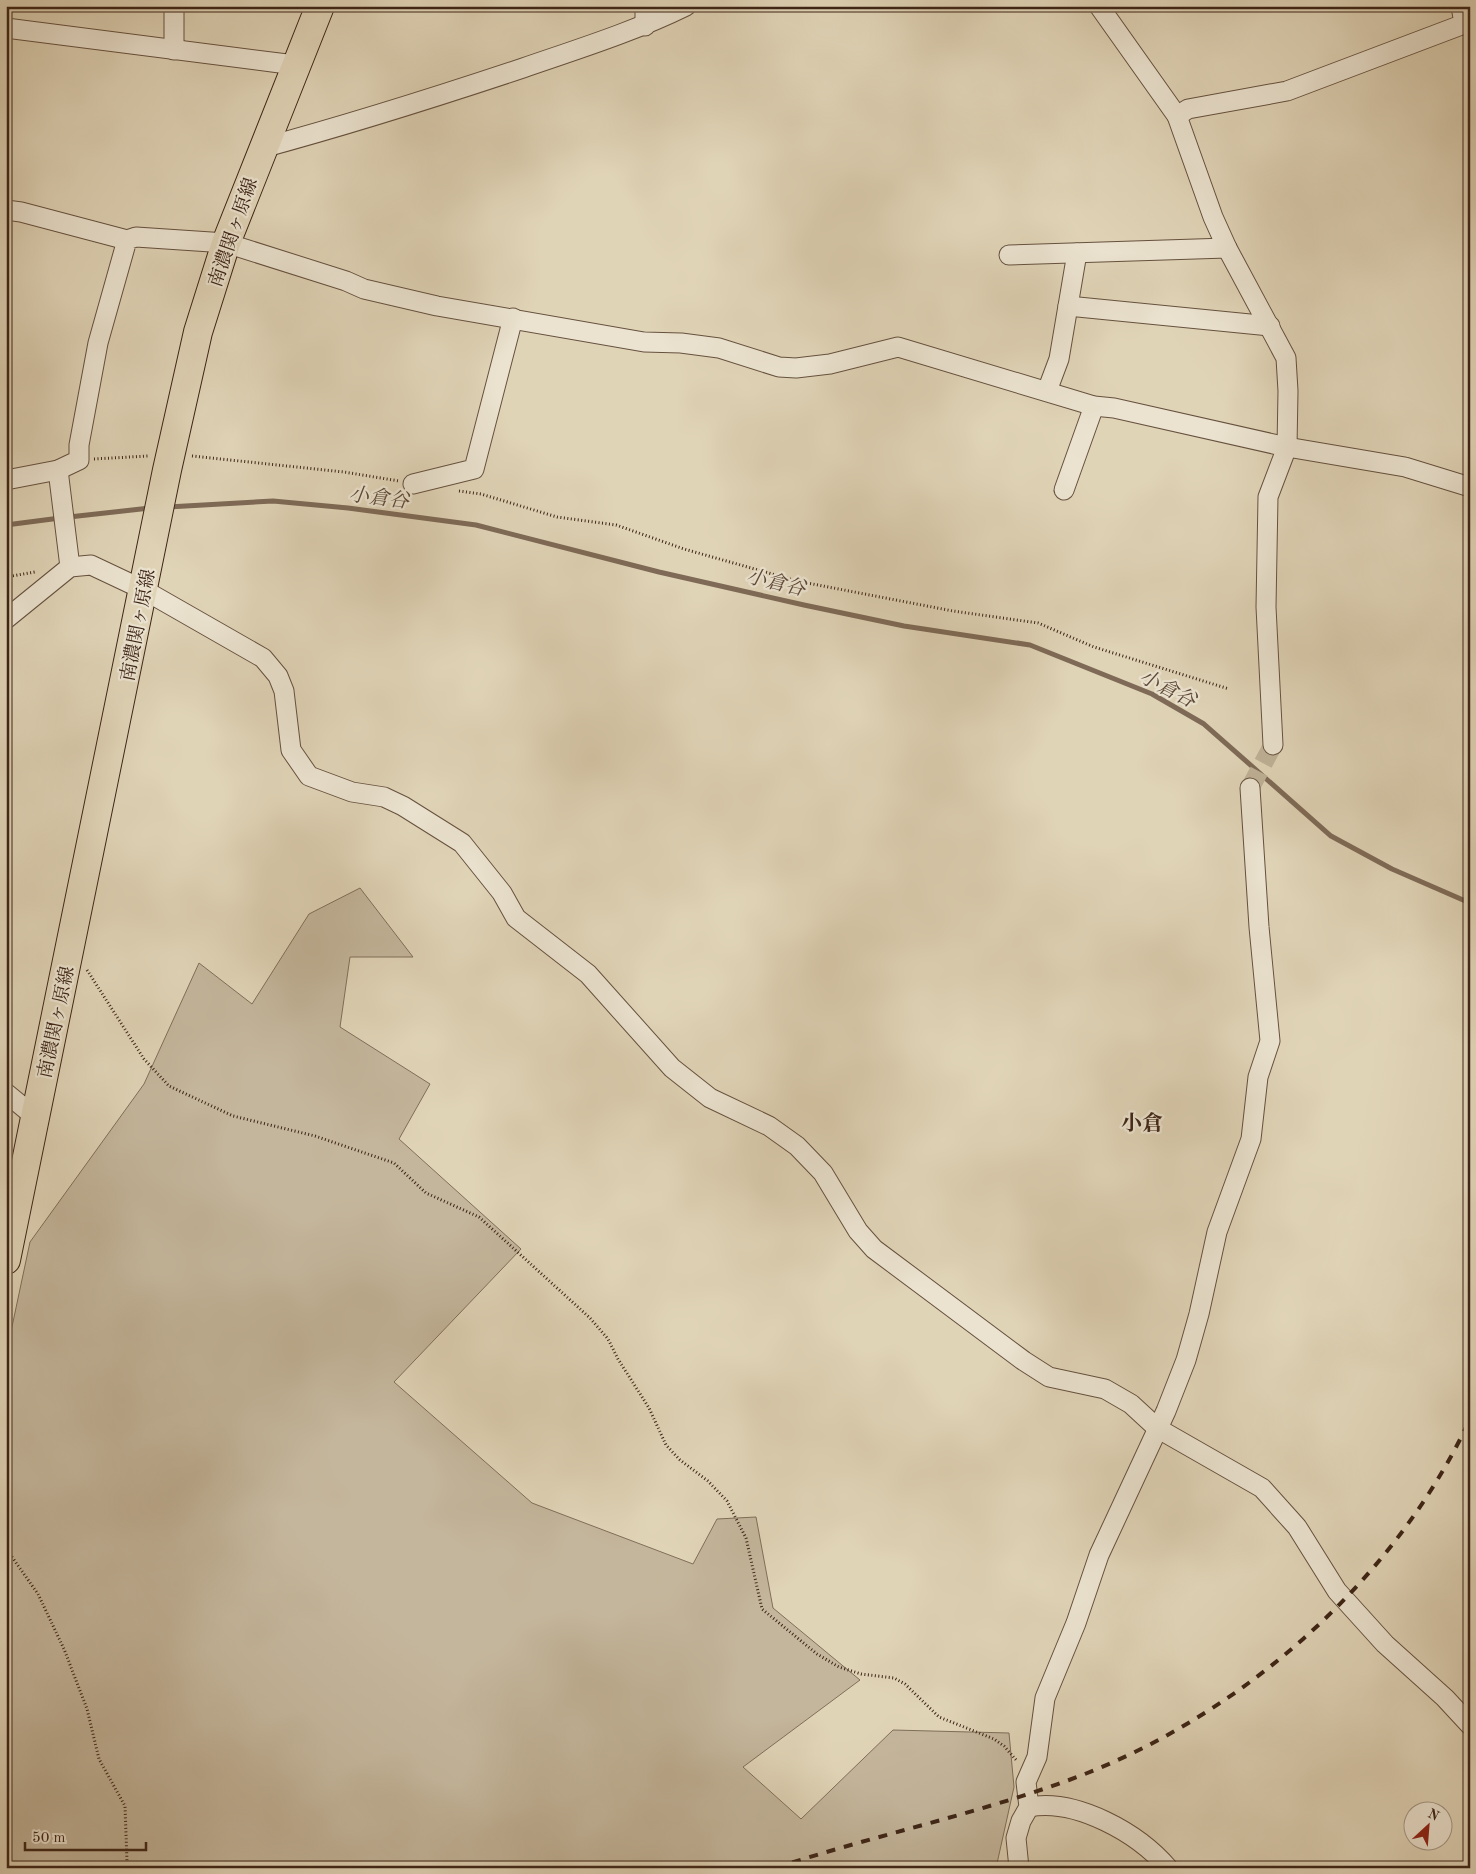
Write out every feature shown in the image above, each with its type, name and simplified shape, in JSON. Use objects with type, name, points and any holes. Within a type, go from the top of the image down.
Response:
[{"type":"main road","name":"南濃関ヶ原線","points":[[6,1260],[34,1116],[72,947],[169,462],[198,332],[226,243],[262,148],[320,6]]},
{"type":"street","points":[[174,6],[174,50]]},
{"type":"street","points":[[645,6],[645,26]]},
{"type":"street","points":[[262,148],[359,122],[645,26],[686,6]]},
{"type":"street","points":[[1099,6],[1177,116],[1213,217],[1227,248],[1286,358],[1288,391],[1287,447],[1268,497],[1266,608],[1273,745]]},
{"type":"street","points":[[1177,116],[1188,109],[1287,90],[1464,24],[1461,6]]},
{"type":"street","points":[[6,28],[295,65]]},
{"type":"street","points":[[6,210],[21,212],[127,240],[136,237],[226,243],[346,281],[364,289],[436,306],[644,342],[681,343],[719,348],[779,367],[796,368],[830,364],[898,347],[1094,406],[1114,408],[1287,447],[1405,467],[1470,487]]},
{"type":"street","points":[[6,480],[59,476],[79,460],[79,445],[98,343],[127,240]]},
{"type":"street","points":[[1009,254],[1227,248]]},
{"type":"street","points":[[1047,391],[1059,359],[1077,252]]},
{"type":"street","points":[[1068,306],[1270,326]]},
{"type":"street","points":[[413,484],[474,469],[514,318]]},
{"type":"street","points":[[1064,490],[1094,406]]},
{"type":"street","points":[[59,476],[69,561]]},
{"type":"street","points":[[69,561],[91,565],[144,590],[263,658],[278,676],[284,691],[291,750],[308,776],[352,792],[384,797],[403,806],[462,843],[502,893],[516,918],[588,974],[672,1068],[710,1098],[769,1126],[797,1146],[823,1173],[858,1231],[874,1249],[1024,1361],[1049,1377],[1105,1389],[1131,1404],[1157,1428],[1262,1488],[1297,1527],[1337,1590],[1385,1644],[1444,1698],[1470,1725]]},
{"type":"street","points":[[6,619],[69,561]]},
{"type":"street","points":[[1018,1868],[1016,1838],[1029,1807],[1026,1782],[1037,1758],[1045,1698],[1076,1623],[1099,1555],[1166,1411],[1186,1360],[1199,1314],[1217,1232],[1251,1139],[1258,1076],[1270,1041],[1259,927],[1250,788]]},
{"type":"street","points":[[6,1093],[34,1116]]},
{"type":"street","points":[[1029,1807],[1043,1805],[1080,1811],[1133,1836],[1168,1868]]},
{"type":"path","points":[[79,460],[169,462],[334,471],[413,484]]},
{"type":"path","points":[[452,490],[481,494],[557,517],[616,525],[684,549],[797,581],[953,611],[1038,623],[1094,646],[1229,689]]},
{"type":"path","points":[[72,947],[144,1059],[170,1086],[233,1116],[315,1136],[394,1163],[426,1194],[479,1217],[590,1318],[608,1339],[648,1408],[666,1445],[680,1460],[708,1480],[727,1502],[746,1538],[762,1610],[817,1654],[839,1667],[861,1674],[894,1678],[905,1684],[939,1717],[994,1739],[1004,1746],[1021,1766],[1026,1782]]},
{"type":"path","points":[[6,1553],[12,1557],[38,1594],[64,1649],[87,1709],[100,1759],[124,1806],[127,1862],[130,1868]]},
{"type":"shaded area","points":[[360,888],[413,957],[350,957],[340,1027],[430,1084],[399,1139],[521,1249],[394,1382],[532,1503],[693,1564],[717,1519],[756,1517],[773,1608],[860,1680],[743,1767],[801,1819],[893,1730],[1009,1733],[1014,1787],[996,1868],[6,1868],[6,1355],[30,1242],[144,1084],[199,963],[252,1004],[309,914]]},
{"type":"waterway","name":"小倉谷","points":[[168,507],[273,501],[348,508],[476,525],[659,572],[804,605],[904,626],[1030,645],[1152,694],[1204,724],[1331,836],[1392,869],[1470,903]]},
{"type":"waterway","name":"小倉谷","points":[[69,517],[150,508]]},
{"type":"waterway","name":"小倉谷","points":[[6,525],[60,518]]},
{"type":"tunnel","points":[[1250,788],[1273,745]]},
{"type":"railway","points":[[775,1868],[1033,1793],[1131,1754],[1192,1721],[1250,1682],[1304,1638],[1354,1589],[1399,1536],[1438,1479],[1470,1419]]},
{"type":"district","name":"小倉","points":[[1142,1123]]}]
